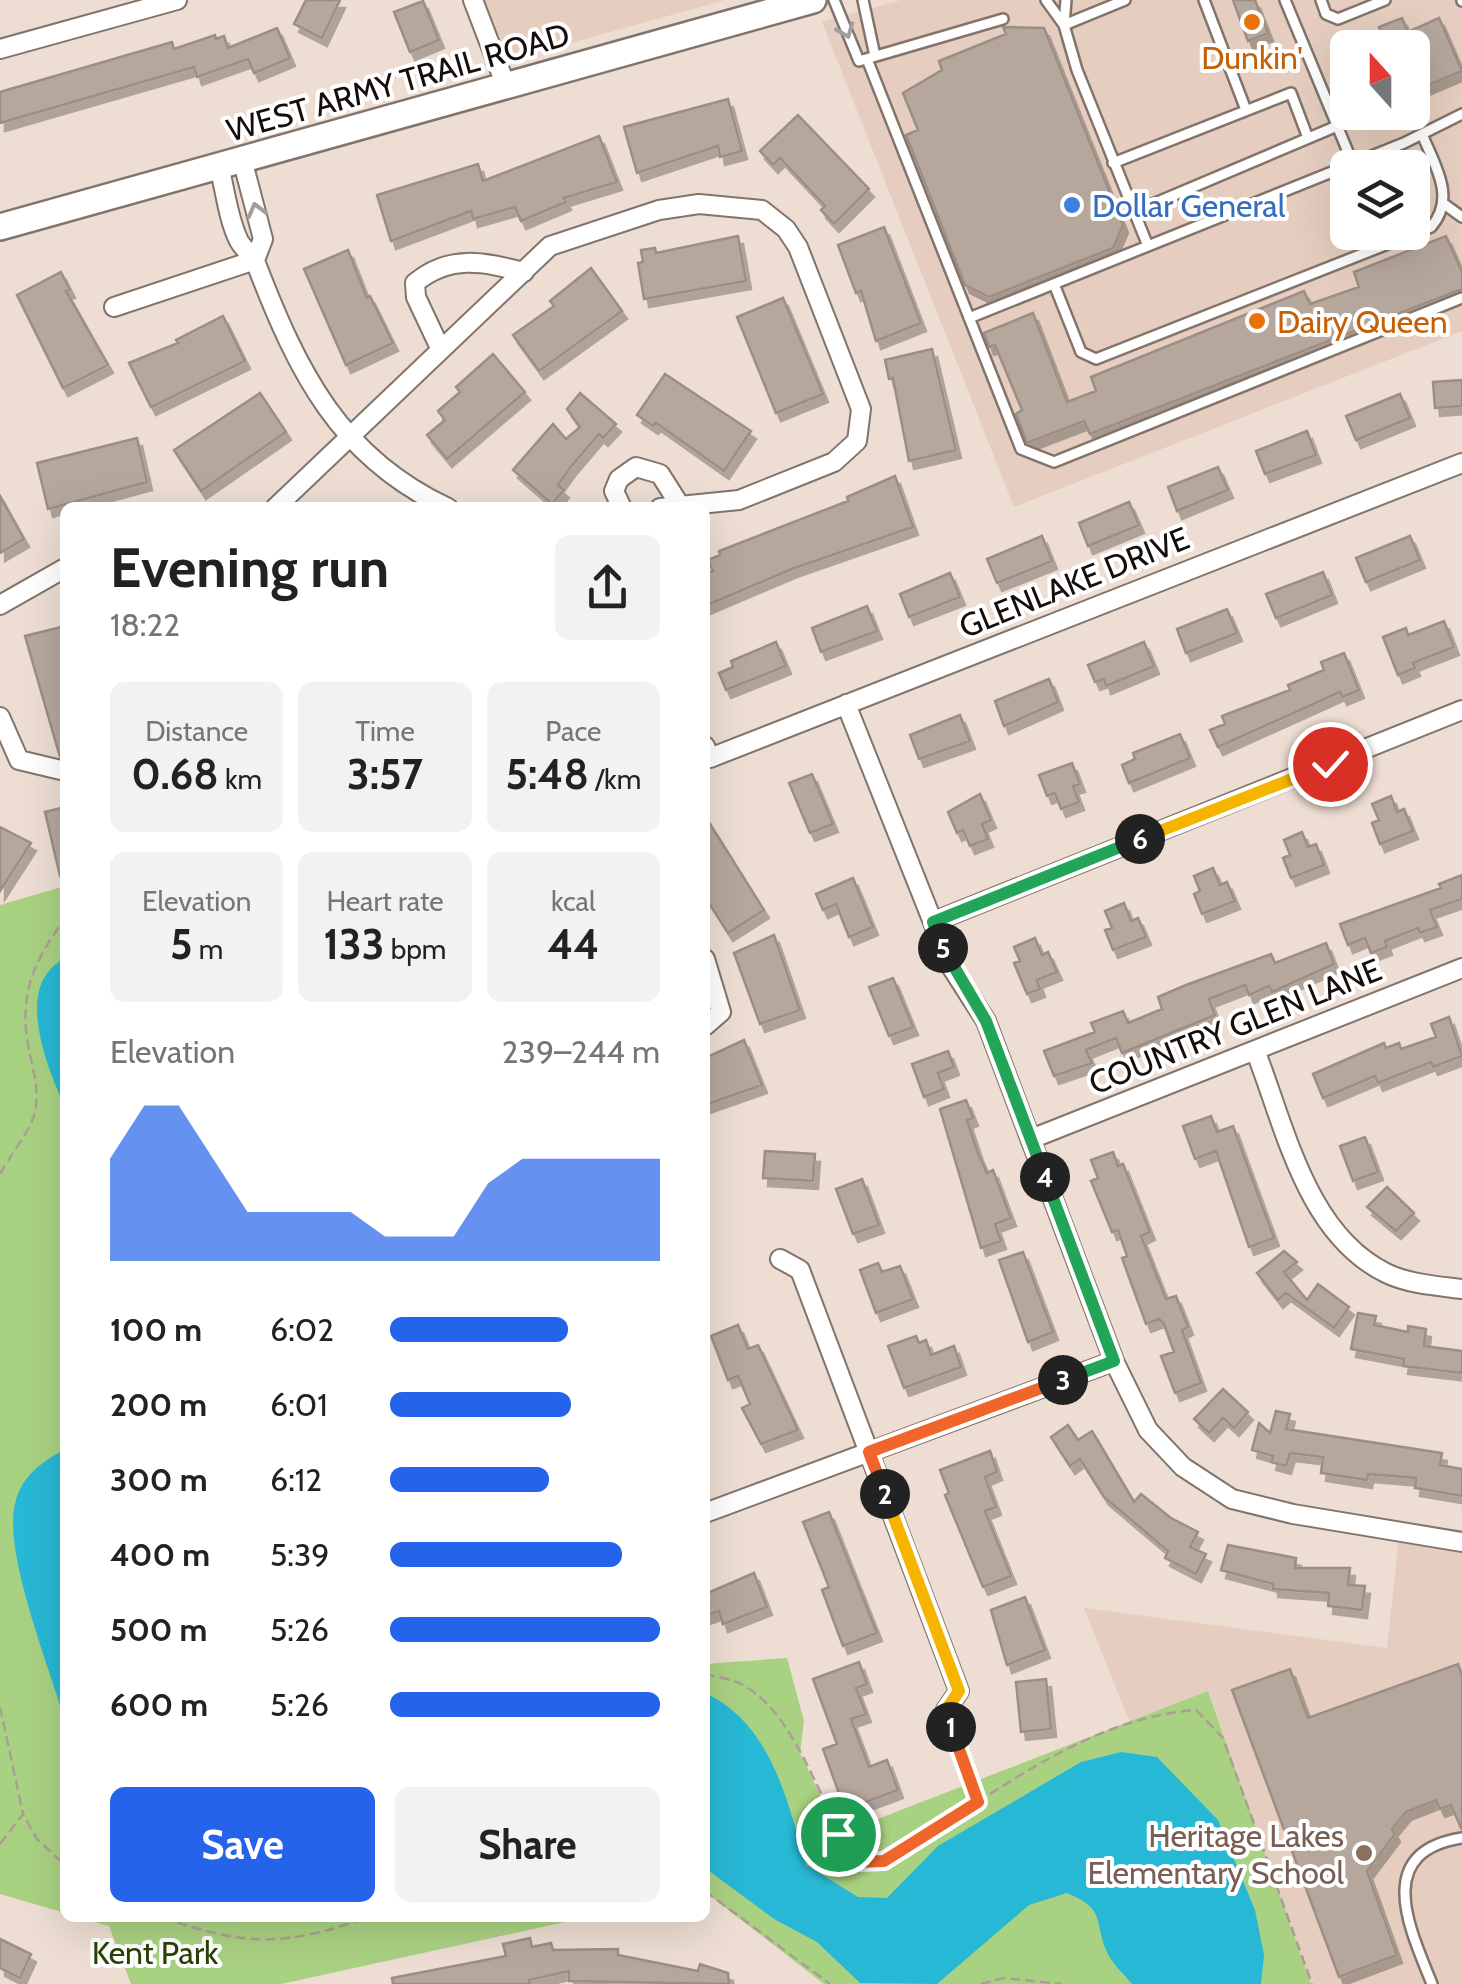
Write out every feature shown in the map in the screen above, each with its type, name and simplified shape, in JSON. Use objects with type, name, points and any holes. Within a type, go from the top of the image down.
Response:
[{"type":"main road","name":"WEST ARMY TRAIL ROAD","points":[[0,227],[813,0]]},
{"type":"street","points":[[0,49],[178,0]]},
{"type":"street","points":[[474,0],[506,86]]},
{"type":"street","points":[[231,162],[239,241],[256,260],[291,353],[349,439],[411,488],[437,502]]},
{"type":"street","points":[[281,502],[550,246],[659,210],[736,205],[762,210],[786,228],[861,409],[857,441],[834,462],[738,500],[710,502]]},
{"type":"street","points":[[440,348],[416,297],[416,283],[430,271],[472,259],[524,272]]},
{"type":"street","points":[[114,307],[256,260]]},
{"type":"street","name":"GLENLAKE DRIVE","points":[[710,751],[846,704],[1462,463]]},
{"type":"street","points":[[619,502],[614,491],[626,472],[636,467],[660,474],[669,502]]},
{"type":"street","points":[[0,605],[60,571]]},
{"type":"street","points":[[846,704],[950,965],[986,1021],[1114,1361],[1148,1430],[1183,1467],[1232,1499],[1462,1542]]},
{"type":"street","points":[[933,922],[1462,710]]},
{"type":"street","points":[[0,717],[18,760],[60,771]]},
{"type":"street","name":"COUNTRY GLEN LANE","points":[[1031,1139],[1462,968]]},
{"type":"street","points":[[710,976],[721,1012],[710,1022]]},
{"type":"street","points":[[1255,1050],[1314,1198],[1341,1240],[1387,1274],[1462,1290]]},
{"type":"street","points":[[780,1260],[800,1270],[959,1691],[946,1710]]},
{"type":"street","points":[[710,1511],[1114,1361]]},
{"type":"lane","points":[[834,0],[867,59],[1022,448],[1054,462],[1462,298]]},
{"type":"lane","points":[[863,0],[867,59]]},
{"type":"lane","points":[[1046,0],[1064,25],[1148,246]]},
{"type":"lane","points":[[1064,25],[1066,0]]},
{"type":"lane","points":[[1064,25],[1126,0]]},
{"type":"lane","points":[[1204,0],[1246,110]]},
{"type":"lane","points":[[1285,0],[1330,109]]},
{"type":"lane","points":[[1321,0],[1326,14],[1338,18],[1385,0]]},
{"type":"lane","points":[[867,59],[1002,19]]},
{"type":"lane","points":[[1113,162],[1291,93],[1308,138]]},
{"type":"lane","points":[[1385,150],[1462,114]]},
{"type":"lane","points":[[1134,212],[1330,129]]},
{"type":"lane","points":[[1054,284],[1081,352],[1096,359],[1431,227],[1444,204],[1444,190],[1422,134]]},
{"type":"lane","points":[[969,318],[1330,173]]},
{"type":"lane","points":[[1444,204],[1462,217]]},
{"type":"lane","points":[[1432,1984],[1404,1910],[1403,1888],[1418,1859],[1438,1844],[1462,1838]]},
{"type":"path","points":[[0,1174],[35,1115],[37,1085],[24,992],[38,956],[60,926]]},
{"type":"path","points":[[710,1675],[742,1684],[769,1706],[800,1752],[838,1834],[857,1862],[884,1861],[1047,1760],[1128,1726],[1172,1712],[1196,1710],[1223,1738],[1312,1984]]},
{"type":"path","points":[[0,1707],[23,1814],[37,1838],[60,1860]]},
{"type":"path","points":[[946,1710],[978,1802]]},
{"type":"path","points":[[0,1844],[23,1814]]},
{"type":"path","points":[[710,1895],[830,1984]]},
{"type":"path","points":[[175,1922],[208,1933],[262,1942],[310,1937],[354,1922]]},
{"type":"path","points":[[981,1984],[1004,1978],[1062,1984]]},
{"type":"shaded area","points":[[481,0],[725,0],[503,62]]},
{"type":"shaded area","points":[[901,0],[1462,0],[1462,331],[1014,507],[822,22]]},
{"type":"shaded area","name":"Heritage Lakes Elementary School","points":[[1399,1538],[1462,1549],[1462,1984],[1311,1984],[1209,1692],[1130,1723],[1084,1608],[1387,1648]]},
{"type":"green space","points":[[60,887],[60,1912],[0,1894],[0,905]]},
{"type":"green space","points":[[787,1658],[804,1721],[800,1753],[839,1834],[1208,1691],[1311,1984],[824,1984],[710,1896],[710,1664]]},
{"type":"green space","name":"Kent Park","points":[[94,1922],[565,1922],[281,1984],[131,1984],[109,1926]]},
{"type":"water","points":[[60,958],[60,1094],[44,1052],[37,1011],[46,975]]},
{"type":"water","points":[[60,1452],[60,1706],[22,1580],[13,1525],[22,1485]]},
{"type":"water","points":[[710,1696],[728,1706],[761,1744],[784,1791],[806,1865],[858,1897],[887,1898],[938,1846],[1081,1762],[1121,1752],[1157,1757],[1218,1820],[1255,1910],[1264,1955],[1261,1984],[1132,1984],[1108,1955],[1093,1910],[1067,1893],[1029,1905],[937,1984],[860,1983],[817,1942],[774,1919],[710,1872]]},
{"type":"building","points":[[306,0],[340,0],[322,38],[294,24]]},
{"type":"building","name":"Dunkin'","points":[[1233,0],[1255,0],[1268,33],[1248,41]]},
{"type":"building","points":[[423,1],[439,40],[410,52],[394,12]]},
{"type":"building","points":[[1402,18],[1407,30],[1380,30],[1379,27]]},
{"type":"building","points":[[1439,18],[1462,71],[1430,84],[1430,30],[1412,30]]},
{"type":"building","points":[[1003,27],[1044,28],[1123,225],[1113,248],[989,297],[965,285],[906,135],[918,130],[903,93],[942,70],[939,61],[1006,34]]},
{"type":"building","points":[[277,28],[290,58],[254,73],[248,59],[197,77],[194,67],[0,123],[0,92],[172,42],[174,49],[215,35],[216,39],[224,36],[228,48]]},
{"type":"building","points":[[728,99],[742,151],[720,157],[718,146],[637,173],[624,127]]},
{"type":"building","points":[[798,115],[869,189],[834,224],[821,210],[825,206],[780,158],[773,165],[760,151]]},
{"type":"building","points":[[599,136],[617,182],[564,198],[566,202],[521,221],[515,207],[473,219],[471,211],[391,241],[377,195],[478,164],[483,181]]},
{"type":"building","points":[[884,227],[921,323],[876,341],[861,291],[856,293],[838,245]]},
{"type":"building","points":[[738,236],[746,281],[644,299],[638,263],[643,262],[641,250],[655,248],[656,253]]},
{"type":"building","points":[[1446,236],[1462,272],[1462,289],[1090,434],[1084,421],[1027,443],[1016,414],[1022,410],[995,345],[989,347],[984,333],[1033,313],[1067,402],[1096,391],[1091,377],[1304,291],[1310,304],[1359,287],[1354,272],[1410,250],[1430,250],[1430,242]]},
{"type":"building","points":[[348,250],[367,298],[370,296],[393,343],[346,365],[304,269]]},
{"type":"building","points":[[591,268],[622,311],[539,371],[513,335],[554,306],[550,301]]},
{"type":"building","points":[[61,272],[70,290],[66,291],[108,365],[63,388],[17,295]]},
{"type":"building","points":[[783,298],[823,394],[776,413],[737,317]]},
{"type":"building","points":[[223,316],[245,361],[151,407],[129,363],[178,343],[176,340]]},
{"type":"building","points":[[932,349],[956,450],[909,461],[893,378],[889,379],[885,360]]},
{"type":"building","points":[[493,354],[525,392],[447,459],[427,435],[445,420],[438,411],[460,392],[456,387]]},
{"type":"building","points":[[665,374],[751,431],[724,471],[656,423],[653,426],[637,415]]},
{"type":"building","points":[[1462,380],[1462,406],[1435,408],[1433,382]]},
{"type":"building","points":[[260,393],[286,432],[201,491],[174,450]]},
{"type":"building","points":[[580,393],[616,424],[603,438],[599,434],[570,468],[558,485],[564,490],[550,502],[513,470],[553,424],[566,439],[580,427],[567,409]]},
{"type":"building","points":[[1400,394],[1410,418],[1356,440],[1346,416]]},
{"type":"building","points":[[1307,431],[1316,455],[1265,474],[1256,451]]},
{"type":"building","points":[[137,438],[147,482],[74,502],[60,502],[60,506],[48,509],[37,463]]},
{"type":"building","points":[[1218,467],[1228,490],[1177,511],[1168,487]]},
{"type":"building","points":[[895,476],[913,527],[792,569],[710,604],[710,559],[720,555],[719,551],[848,501],[847,497]]},
{"type":"building","points":[[0,496],[24,539],[0,553]]},
{"type":"building","points":[[1129,502],[1139,525],[1088,546],[1079,523]]},
{"type":"building","points":[[1042,536],[1052,561],[997,583],[987,559]]},
{"type":"building","points":[[1410,536],[1420,560],[1366,582],[1356,558]]},
{"type":"building","points":[[1323,572],[1332,595],[1276,618],[1266,594]]},
{"type":"building","points":[[950,573],[960,597],[909,617],[900,594]]},
{"type":"building","points":[[867,606],[877,631],[821,652],[812,628]]},
{"type":"building","points":[[1227,609],[1237,633],[1186,653],[1177,629]]},
{"type":"building","points":[[1444,621],[1454,647],[1413,663],[1415,668],[1398,675],[1383,637],[1406,628],[1408,635]]},
{"type":"building","points":[[60,627],[60,757],[25,636]]},
{"type":"building","points":[[776,642],[786,666],[726,690],[719,673],[733,667],[731,661]]},
{"type":"building","points":[[1144,642],[1154,666],[1106,686],[1104,679],[1095,682],[1088,665]]},
{"type":"building","points":[[1344,653],[1359,690],[1342,697],[1340,692],[1218,747],[1210,730],[1225,724],[1222,716],[1290,690],[1288,685],[1324,670],[1321,662]]},
{"type":"building","points":[[1049,679],[1058,702],[1004,726],[995,701]]},
{"type":"building","points":[[960,715],[970,741],[919,759],[910,735]]},
{"type":"building","points":[[1180,734],[1190,758],[1129,783],[1122,765],[1135,759],[1133,753]]},
{"type":"building","points":[[1072,763],[1080,784],[1073,786],[1079,802],[1061,809],[1055,793],[1047,796],[1039,775]]},
{"type":"building","points":[[812,774],[833,824],[810,833],[789,783]]},
{"type":"building","points":[[980,794],[991,820],[982,824],[988,839],[970,846],[963,830],[957,833],[948,812]]},
{"type":"building","points":[[1391,796],[1397,812],[1404,809],[1413,831],[1380,844],[1372,823],[1379,820],[1372,804]]},
{"type":"building","points":[[60,808],[60,876],[45,812]]},
{"type":"building","points":[[710,824],[764,910],[728,933],[710,905]]},
{"type":"building","points":[[0,827],[31,843],[0,891]]},
{"type":"building","points":[[1302,832],[1308,847],[1316,844],[1324,865],[1291,878],[1283,858],[1290,855],[1284,840]]},
{"type":"building","points":[[1213,868],[1220,885],[1227,882],[1235,901],[1202,914],[1194,894],[1200,891],[1194,876]]},
{"type":"building","points":[[1462,875],[1462,899],[1430,910],[1437,927],[1420,933],[1418,928],[1385,941],[1387,947],[1371,953],[1365,938],[1348,945],[1340,924],[1441,888],[1439,884]]},
{"type":"building","points":[[853,878],[873,927],[849,937],[836,904],[823,910],[816,894]]},
{"type":"building","points":[[1124,903],[1131,921],[1138,918],[1146,937],[1113,950],[1105,930],[1112,928],[1105,911]]},
{"type":"building","points":[[774,935],[800,1010],[760,1024],[734,953]]},
{"type":"building","points":[[1035,938],[1042,955],[1048,952],[1057,972],[1037,980],[1040,989],[1027,994],[1014,963],[1020,961],[1014,947]]},
{"type":"building","points":[[1326,943],[1334,964],[1272,992],[1269,986],[1249,995],[1245,985],[1209,999],[1215,1015],[1122,1053],[1116,1038],[1086,1050],[1092,1063],[1054,1076],[1044,1051],[1095,1032],[1091,1023],[1123,1011],[1128,1023],[1162,1009],[1158,997],[1186,985],[1271,954],[1275,963]]},
{"type":"building","points":[[893,978],[913,1027],[889,1036],[869,987]]},
{"type":"building","points":[[1449,1017],[1462,1056],[1433,1067],[1431,1062],[1378,1083],[1375,1076],[1323,1098],[1313,1074],[1384,1043],[1386,1048],[1399,1043],[1401,1049],[1436,1037],[1431,1024]]},
{"type":"building","points":[[744,1040],[762,1085],[710,1103],[710,1056]]},
{"type":"building","points":[[948,1051],[954,1067],[938,1073],[944,1089],[924,1097],[912,1064]]},
{"type":"building","points":[[966,1100],[973,1118],[967,1120],[978,1153],[987,1173],[993,1170],[1011,1218],[995,1224],[1001,1241],[981,1248],[940,1109]]},
{"type":"building","points":[[1211,1116],[1217,1132],[1233,1126],[1274,1238],[1249,1247],[1216,1151],[1195,1159],[1183,1126]]},
{"type":"building","points":[[1365,1137],[1378,1172],[1353,1181],[1340,1146]]},
{"type":"building","points":[[765,1151],[815,1154],[813,1181],[763,1178]]},
{"type":"building","points":[[1113,1152],[1118,1166],[1123,1164],[1150,1232],[1141,1236],[1166,1299],[1176,1296],[1188,1327],[1182,1330],[1201,1383],[1175,1393],[1161,1356],[1174,1352],[1164,1324],[1159,1319],[1146,1324],[1122,1258],[1127,1256],[1118,1230],[1112,1232],[1091,1181],[1098,1178],[1091,1160]]},
{"type":"building","points":[[862,1179],[879,1225],[853,1234],[836,1189]]},
{"type":"building","points":[[1387,1187],[1414,1213],[1396,1231],[1367,1207]]},
{"type":"building","points":[[1284,1251],[1297,1262],[1284,1272],[1307,1300],[1318,1284],[1349,1307],[1334,1328],[1286,1293],[1278,1300],[1257,1273]]},
{"type":"building","points":[[1023,1252],[1053,1332],[1028,1342],[999,1260]]},
{"type":"building","points":[[878,1263],[882,1272],[900,1266],[913,1299],[876,1313],[860,1270]]},
{"type":"building","points":[[1358,1313],[1376,1316],[1374,1325],[1408,1332],[1408,1326],[1426,1329],[1424,1346],[1462,1351],[1462,1373],[1403,1366],[1404,1359],[1351,1349]]},
{"type":"building","points":[[738,1325],[748,1349],[758,1345],[798,1430],[761,1444],[742,1408],[750,1404],[738,1376],[728,1380],[711,1336]]},
{"type":"building","points":[[916,1336],[919,1343],[926,1340],[931,1355],[954,1346],[961,1367],[904,1388],[888,1346]]},
{"type":"building","points":[[1223,1389],[1248,1412],[1234,1428],[1223,1418],[1209,1433],[1194,1419]]},
{"type":"building","points":[[1276,1411],[1290,1414],[1286,1429],[1442,1453],[1440,1465],[1462,1469],[1462,1496],[1415,1488],[1416,1478],[1368,1474],[1367,1480],[1321,1473],[1323,1457],[1290,1453],[1286,1466],[1271,1462],[1273,1456],[1252,1450],[1259,1423],[1270,1433]]},
{"type":"building","points":[[1068,1425],[1078,1440],[1092,1431],[1134,1502],[1141,1494],[1171,1518],[1198,1532],[1190,1547],[1206,1554],[1196,1574],[1165,1558],[1168,1551],[1104,1497],[1080,1459],[1070,1466],[1051,1437]]},
{"type":"building","points":[[990,1451],[997,1472],[985,1477],[996,1507],[985,1511],[1011,1576],[983,1587],[945,1495],[949,1493],[940,1470]]},
{"type":"building","points":[[829,1512],[877,1633],[843,1646],[822,1590],[829,1587],[803,1522]]},
{"type":"building","points":[[1228,1545],[1296,1558],[1295,1568],[1350,1568],[1348,1585],[1365,1586],[1362,1610],[1328,1606],[1329,1593],[1273,1589],[1273,1584],[1221,1570]]},
{"type":"building","points":[[754,1573],[767,1607],[723,1624],[719,1611],[710,1614],[710,1592]]},
{"type":"building","points":[[1025,1597],[1045,1650],[1007,1665],[991,1610]]},
{"type":"building","points":[[859,1662],[867,1684],[856,1688],[866,1714],[851,1719],[869,1767],[887,1760],[898,1790],[845,1810],[823,1749],[837,1744],[813,1679]]},
{"type":"building","name":"Heritage Lakes Elementary School","points":[[1458,1664],[1462,1675],[1462,1830],[1451,1805],[1440,1809],[1436,1800],[1406,1812],[1367,1871],[1397,1955],[1339,1977],[1232,1690],[1290,1669],[1308,1718]]},
{"type":"building","points":[[1046,1679],[1051,1729],[1021,1732],[1016,1682]]},
{"type":"building","points":[[530,1938],[532,1947],[551,1943],[553,1950],[618,1949],[618,1955],[698,1971],[700,1964],[728,1973],[729,1984],[569,1981],[569,1971],[529,1980],[530,1984],[393,1984],[392,1978],[506,1956],[503,1944]]},
{"type":"building","points":[[0,1939],[31,1954],[20,1978],[0,1968]]},
{"type":"place","name":"Dunkin'","points":[[1252,22]]},
{"type":"place","name":"Dollar General","points":[[1072,205]]},
{"type":"place","name":"Dairy Queen","points":[[1257,321]]},
{"type":"place","name":"Heritage Lakes Elementary School","points":[[1364,1853]]},
{"type":"route","points":[[838,1834],[857,1862],[884,1861],[978,1802],[946,1710],[959,1691],[869,1452],[1114,1361],[986,1021],[950,965],[933,922],[1330,764]]}]
